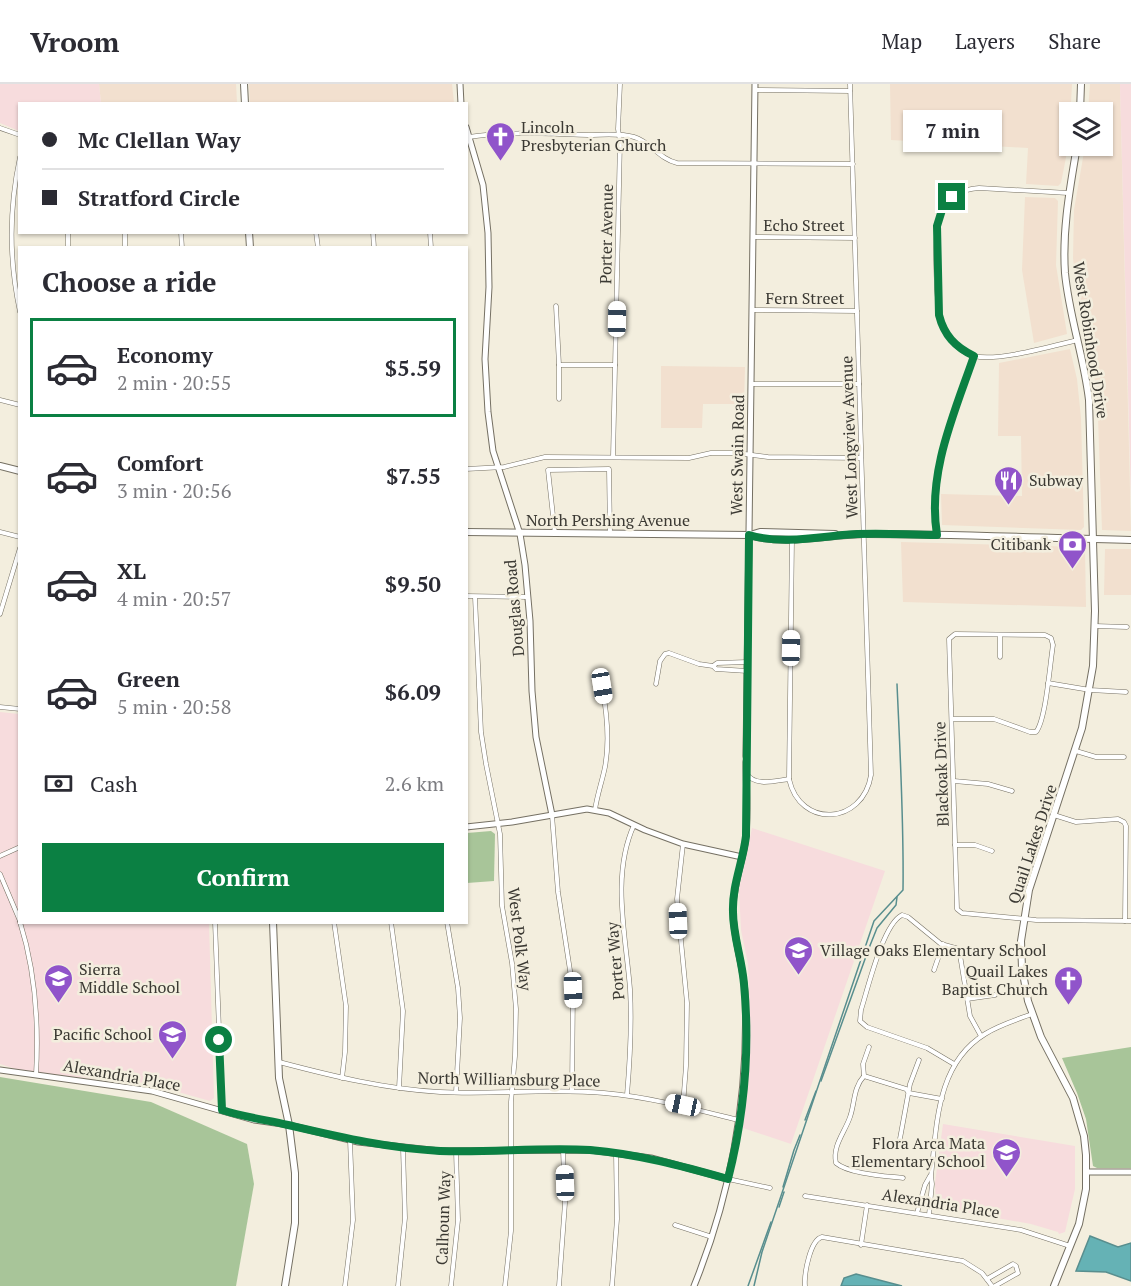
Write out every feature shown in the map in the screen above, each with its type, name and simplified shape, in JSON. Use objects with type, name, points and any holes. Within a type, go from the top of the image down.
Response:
[{"type":"main road","points":[[244,84],[245,102]]},
{"type":"main road","points":[[1080,102],[1081,84]]},
{"type":"main road","name":"West Robinhood Drive","points":[[1075,156],[1068,193],[1064,260],[1068,293],[1089,400],[1093,539]]},
{"type":"main road","points":[[0,466],[18,470]]},
{"type":"main road","name":"North Pershing Avenue","points":[[468,532],[749,535],[760,538],[792,539],[864,534],[1131,540]]},
{"type":"main road","name":"North Pershing Avenue","points":[[749,535],[760,532],[825,532],[842,535]]},
{"type":"main road","name":"Quail Lakes Drive","points":[[1054,1286],[1071,1246],[1083,1206],[1086,1172],[1084,1136],[1073,1098],[1041,1037],[1032,1014],[1022,968],[1023,919],[1029,890],[1076,751],[1090,690],[1095,626],[1093,539]]},
{"type":"main road","points":[[273,924],[280,1086],[289,1125],[295,1173],[292,1249],[285,1286]]},
{"type":"street","points":[[460,84],[462,102]]},
{"type":"street","name":"Porter Avenue","points":[[613,457],[620,84]]},
{"type":"street","name":"West Longview Avenue","points":[[789,779],[800,802],[815,812],[827,815],[853,808],[864,796],[871,775],[850,84]]},
{"type":"street","points":[[755,87],[850,91]]},
{"type":"street","name":"West Swain Road","points":[[694,1286],[712,1237],[728,1179],[739,1120],[745,1057],[745,1001],[733,911],[736,877],[746,836],[755,87]]},
{"type":"street","points":[[0,128],[18,134]]},
{"type":"street","points":[[468,137],[552,134],[619,135],[638,138],[665,159],[677,163],[853,164]]},
{"type":"street","name":"Douglas Road","points":[[468,137],[483,185],[487,224],[489,287],[485,376],[491,435],[498,468],[520,534],[528,597],[536,737],[552,815],[558,892],[573,990],[572,1091]]},
{"type":"street","points":[[18,169],[11,232],[12,262],[18,300]]},
{"type":"street","points":[[1068,193],[975,188],[956,194],[942,210],[937,226],[939,315],[953,343],[974,356],[1001,356],[1078,340]]},
{"type":"street","name":"Echo Street","points":[[753,237],[855,238]]},
{"type":"street","points":[[556,306],[559,399]]},
{"type":"street","name":"Fern Street","points":[[752,310],[857,310]]},
{"type":"street","points":[[937,535],[934,499],[937,471],[974,356]]},
{"type":"street","points":[[559,365],[615,365]]},
{"type":"street","points":[[751,384],[859,384]]},
{"type":"street","points":[[0,400],[18,404]]},
{"type":"street","points":[[468,469],[498,468],[540,458],[567,457],[689,458],[711,453],[768,457],[861,458]]},
{"type":"street","points":[[555,534],[548,470],[609,469],[610,534]]},
{"type":"street","points":[[0,532],[18,536]]},
{"type":"street","points":[[746,772],[755,782],[789,779],[792,539]]},
{"type":"street","points":[[0,614],[18,555]]},
{"type":"street","points":[[468,596],[528,597]]},
{"type":"street","name":"West Polk Way","points":[[475,597],[481,732],[498,823],[502,906],[512,963],[516,1008],[510,1150],[511,1212],[505,1286]]},
{"type":"street","points":[[1095,626],[1127,627]]},
{"type":"street","name":"Blackoak Drive","points":[[1000,636],[955,634],[949,643],[956,906],[962,913],[1023,919]]},
{"type":"street","points":[[952,719],[994,719],[1030,732],[1036,732],[1040,727],[1053,645],[1051,638],[1045,635],[1000,636],[1000,657]]},
{"type":"street","points":[[656,684],[660,661],[669,652],[718,669],[748,671]]},
{"type":"street","points":[[713,666],[717,663],[748,662]]},
{"type":"street","points":[[1048,683],[1090,690],[1126,692]]},
{"type":"street","points":[[595,810],[608,743],[607,716],[602,686]]},
{"type":"street","points":[[0,707],[18,709]]},
{"type":"street","points":[[1076,751],[1096,757],[1124,757]]},
{"type":"street","points":[[954,781],[988,784],[1012,791]]},
{"type":"street","points":[[468,827],[587,809],[609,813],[683,844],[742,857]]},
{"type":"street","points":[[1054,815],[1076,822],[1118,819],[1125,822],[1125,921]]},
{"type":"street","name":"Porter Way","points":[[627,1095],[631,1015],[622,915],[622,889],[627,848],[634,825]]},
{"type":"street","points":[[683,844],[677,899],[687,1003],[687,1066],[683,1105]]},
{"type":"street","points":[[956,845],[975,845],[992,852]]},
{"type":"street","points":[[0,856],[18,848]]},
{"type":"street","points":[[0,874],[18,917]]},
{"type":"street","points":[[954,1064],[927,1048],[863,1026],[860,1015],[885,936],[897,917],[908,916],[943,944],[959,949],[970,1016],[981,1036]]},
{"type":"street","points":[[1023,919],[1131,921]]},
{"type":"street","points":[[20,924],[33,974],[37,1006],[36,1075]]},
{"type":"street","points":[[215,924],[222,1110]]},
{"type":"street","points":[[334,924],[346,1006],[342,1078]]},
{"type":"street","points":[[391,924],[402,1011],[399,1088]]},
{"type":"street","points":[[447,924],[458,988],[460,1018],[456,1092]]},
{"type":"street","points":[[934,969],[943,944]]},
{"type":"street","points":[[967,999],[994,995]]},
{"type":"street","points":[[929,1215],[931,1176],[942,1099],[946,1081],[954,1064],[968,1046],[981,1036],[1032,1014]]},
{"type":"street","points":[[869,1047],[863,1064],[864,1076],[857,1088],[852,1110],[841,1133],[835,1160],[838,1165],[846,1168],[903,1178]]},
{"type":"street","points":[[893,1143],[899,1144],[910,1084],[919,1059]]},
{"type":"street","name":"North Williamsburg Place","points":[[279,1062],[342,1078],[399,1088],[456,1092],[572,1091],[627,1095],[683,1105],[739,1120]]},
{"type":"street","name":"Alexandria Place","points":[[0,1070],[152,1091],[254,1120],[289,1125],[350,1140],[403,1148],[456,1151],[563,1149],[616,1153],[651,1158],[770,1188]]},
{"type":"street","points":[[864,1076],[906,1089],[909,1093],[942,1099]]},
{"type":"street","points":[[345,1286],[353,1220],[350,1140]]},
{"type":"street","points":[[398,1286],[405,1218],[403,1148]]},
{"type":"street","points":[[559,1286],[565,1214],[563,1149]]},
{"type":"street","name":"Calhoun Way","points":[[451,1286],[458,1220],[456,1151]]},
{"type":"street","points":[[612,1286],[617,1228],[616,1153]]},
{"type":"street","points":[[1086,1172],[1131,1172]]},
{"type":"street","points":[[917,1213],[925,1185],[931,1176]]},
{"type":"street","name":"Alexandria Place","points":[[805,1196],[1021,1230],[1071,1246]]},
{"type":"street","points":[[861,1245],[867,1205]]},
{"type":"street","points":[[675,1225],[712,1237]]},
{"type":"street","points":[[805,1286],[806,1272],[814,1242],[822,1237],[963,1261],[974,1267],[994,1286],[1018,1273],[1016,1266],[1013,1264],[987,1279]]},
{"type":"shaded area","points":[[0,84],[99,84],[101,102],[18,102],[18,131],[0,123]]},
{"type":"shaded area","points":[[99,84],[236,84],[237,102],[101,102]]},
{"type":"shaded area","points":[[249,84],[452,84],[454,102],[250,102]]},
{"type":"shaded area","points":[[890,84],[1072,84],[1071,102],[1059,102],[1059,156],[1066,156],[1061,183],[1058,186],[1026,184],[1028,148],[891,140]]},
{"type":"shaded area","points":[[1090,84],[1120,84],[1131,531],[1102,530],[1097,390],[1078,303],[1073,258],[1074,210],[1083,156],[1113,156],[1113,102],[1089,102]]},
{"type":"shaded area","points":[[1120,84],[1131,84],[1131,501],[1120,87]]},
{"type":"shaded area","points":[[1025,197],[1055,198],[1058,201],[1056,265],[1067,334],[1034,343],[1022,270]]},
{"type":"shaded area","points":[[1070,349],[1077,379],[1081,418],[1084,527],[1081,530],[942,525],[941,494],[1022,496],[1021,436],[998,436],[999,363]]},
{"type":"shaded area","points":[[661,366],[745,367],[744,404],[703,404],[702,428],[661,428]]},
{"type":"shaded area","points":[[901,542],[1082,547],[1085,551],[1086,607],[903,602]]},
{"type":"shaded area","points":[[1105,549],[1131,549],[1131,595],[1104,595]]},
{"type":"shaded area","points":[[0,712],[18,714],[18,924],[209,924],[214,1098],[210,1101],[150,1084],[25,1072],[0,1064]]},
{"type":"shaded area","name":"Village Oaks Elementary School","points":[[752,828],[885,871],[791,1144],[743,1128],[749,1050],[749,987],[748,964],[741,930],[739,890]]},
{"type":"shaded area","name":"Flora Arca Mata Elementary School","points":[[943,1124],[1075,1146],[1075,1189],[1065,1232],[1059,1234],[1031,1224],[940,1208],[936,1204],[935,1183]]},
{"type":"green space","points":[[491,831],[495,834],[494,881],[468,883],[468,833]]},
{"type":"green space","points":[[1131,1047],[1131,1168],[1097,1168],[1093,1166],[1086,1119],[1062,1058]]},
{"type":"green space","points":[[0,1077],[151,1102],[247,1144],[254,1184],[236,1286],[0,1286]]},
{"type":"water","points":[[1090,1236],[1118,1247],[1131,1243],[1131,1281],[1106,1272],[1076,1271]]},
{"type":"water","points":[[856,1274],[902,1286],[841,1286],[844,1278]]},
{"type":"waterway","points":[[754,1286],[762,1252],[874,921],[903,890],[897,684]]},
{"type":"waterway","points":[[821,1081],[877,928],[896,905],[897,897]]},
{"type":"waterway","points":[[805,1120],[816,1091]]},
{"type":"waterway","points":[[783,1187],[800,1135]]},
{"type":"waterway","points":[[779,1207],[784,1192]]},
{"type":"waterway","points":[[748,1286],[771,1222]]},
{"type":"place","name":"Lincoln Presbyterian Church","points":[[500,162]]},
{"type":"place","name":"Subway","points":[[1008,506]]},
{"type":"place","name":"Citibank","points":[[1072,570]]},
{"type":"place","name":"Village Oaks Elementary School","points":[[799,976]]},
{"type":"place","name":"Sierra Middle School","points":[[58,1004]]},
{"type":"place","name":"Quail Lakes Baptist Church","points":[[1069,1006]]},
{"type":"place","name":"Pacific School","points":[[173,1060]]},
{"type":"place","name":"Flora Arca Mata Elementary School","points":[[1006,1178]]},
{"type":"route","points":[[219,1040],[222,1110],[254,1120],[289,1125],[358,1142],[403,1148],[469,1152],[563,1149],[626,1154],[651,1158],[728,1179],[739,1120],[746,1035],[742,966],[733,911],[736,877],[746,836],[749,535],[760,538],[792,539],[864,534],[937,535],[934,499],[937,471],[974,356],[953,343],[939,315],[937,226],[939,215],[952,197]]}]
